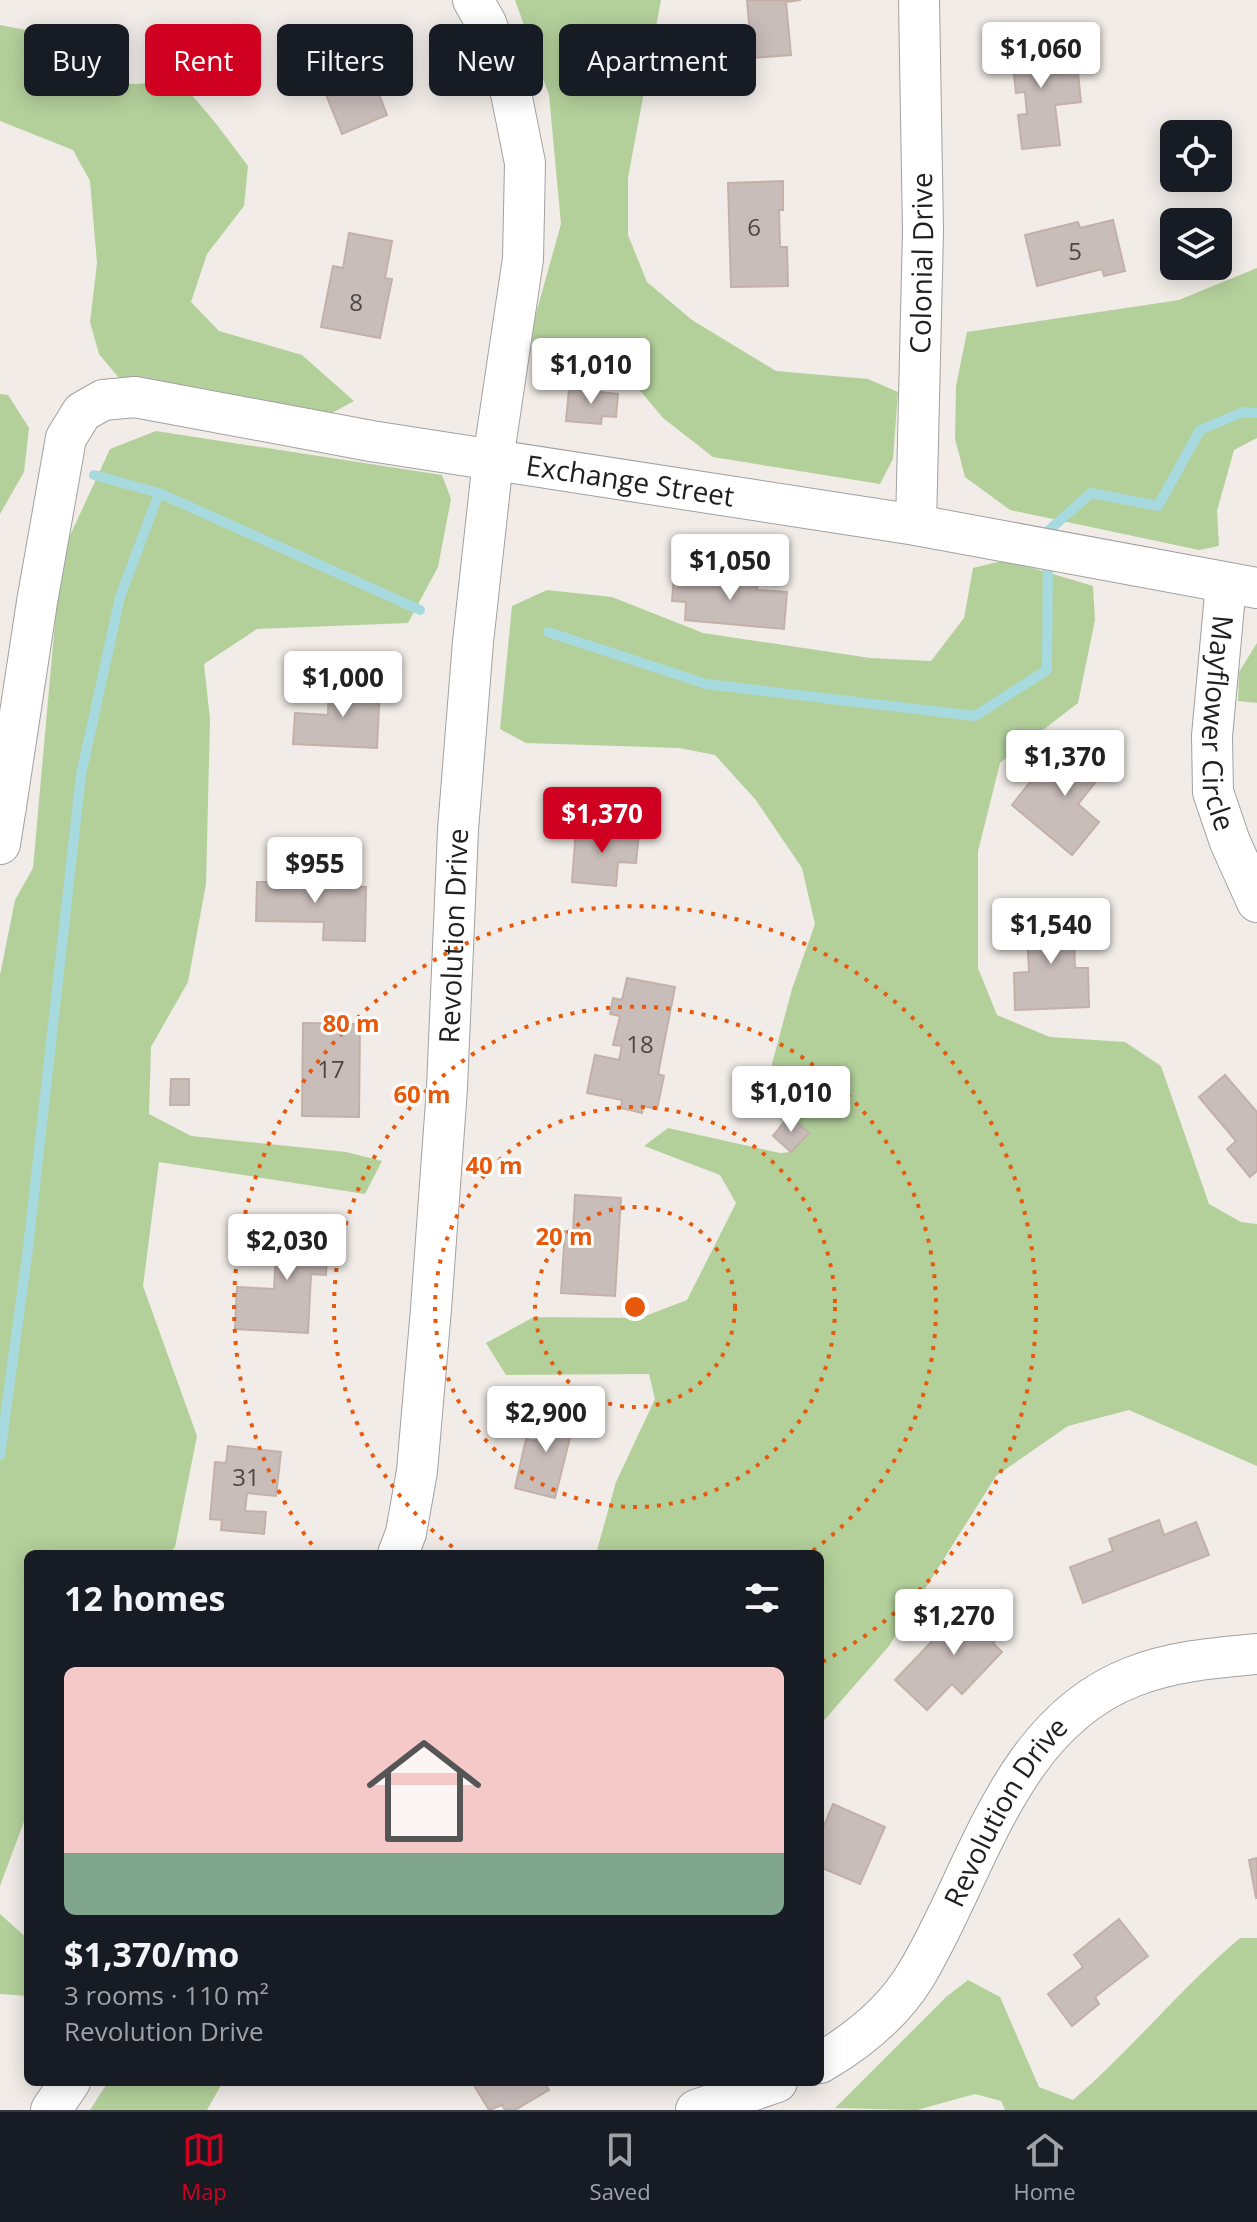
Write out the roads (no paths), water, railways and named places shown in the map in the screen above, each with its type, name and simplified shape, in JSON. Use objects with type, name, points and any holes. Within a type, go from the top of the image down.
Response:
[{"type":"street","name":"Revolution Drive","points":[[400,1550],[406,1533],[417,1471],[446,1104],[458,830],[473,642],[493,460],[523,259],[525,163],[511,93],[486,23],[473,0]]},
{"type":"street","name":"Colonial Drive","points":[[916,525],[923,231],[919,0]]},
{"type":"street","name":"Exchange Street","points":[[2,819],[66,438],[82,412],[103,400],[135,397],[371,441],[916,525],[1242,586]]},
{"type":"street","name":"Mayflower Circle","points":[[1242,586],[1212,736],[1213,792],[1230,842],[1257,902]]},
{"type":"street","name":"Revolution Drive","points":[[824,2061],[848,2047],[881,2018],[916,1976],[1005,1798],[1039,1746],[1088,1700],[1131,1677],[1178,1662],[1257,1654]]},
{"type":"street","points":[[51,2110],[67,2086]]},
{"type":"street","points":[[696,2110],[765,2086]]},
{"type":"waterway","points":[[1048,539],[1048,531],[1091,493],[1158,506],[1200,430],[1243,412],[1257,413]]},
{"type":"waterway","points":[[94,475],[159,493],[420,610]]},
{"type":"waterway","points":[[0,1455],[28,1248],[81,775],[120,597],[159,493]]},
{"type":"waterway","points":[[548,632],[706,684],[975,716],[1047,670],[1048,559]]}]
